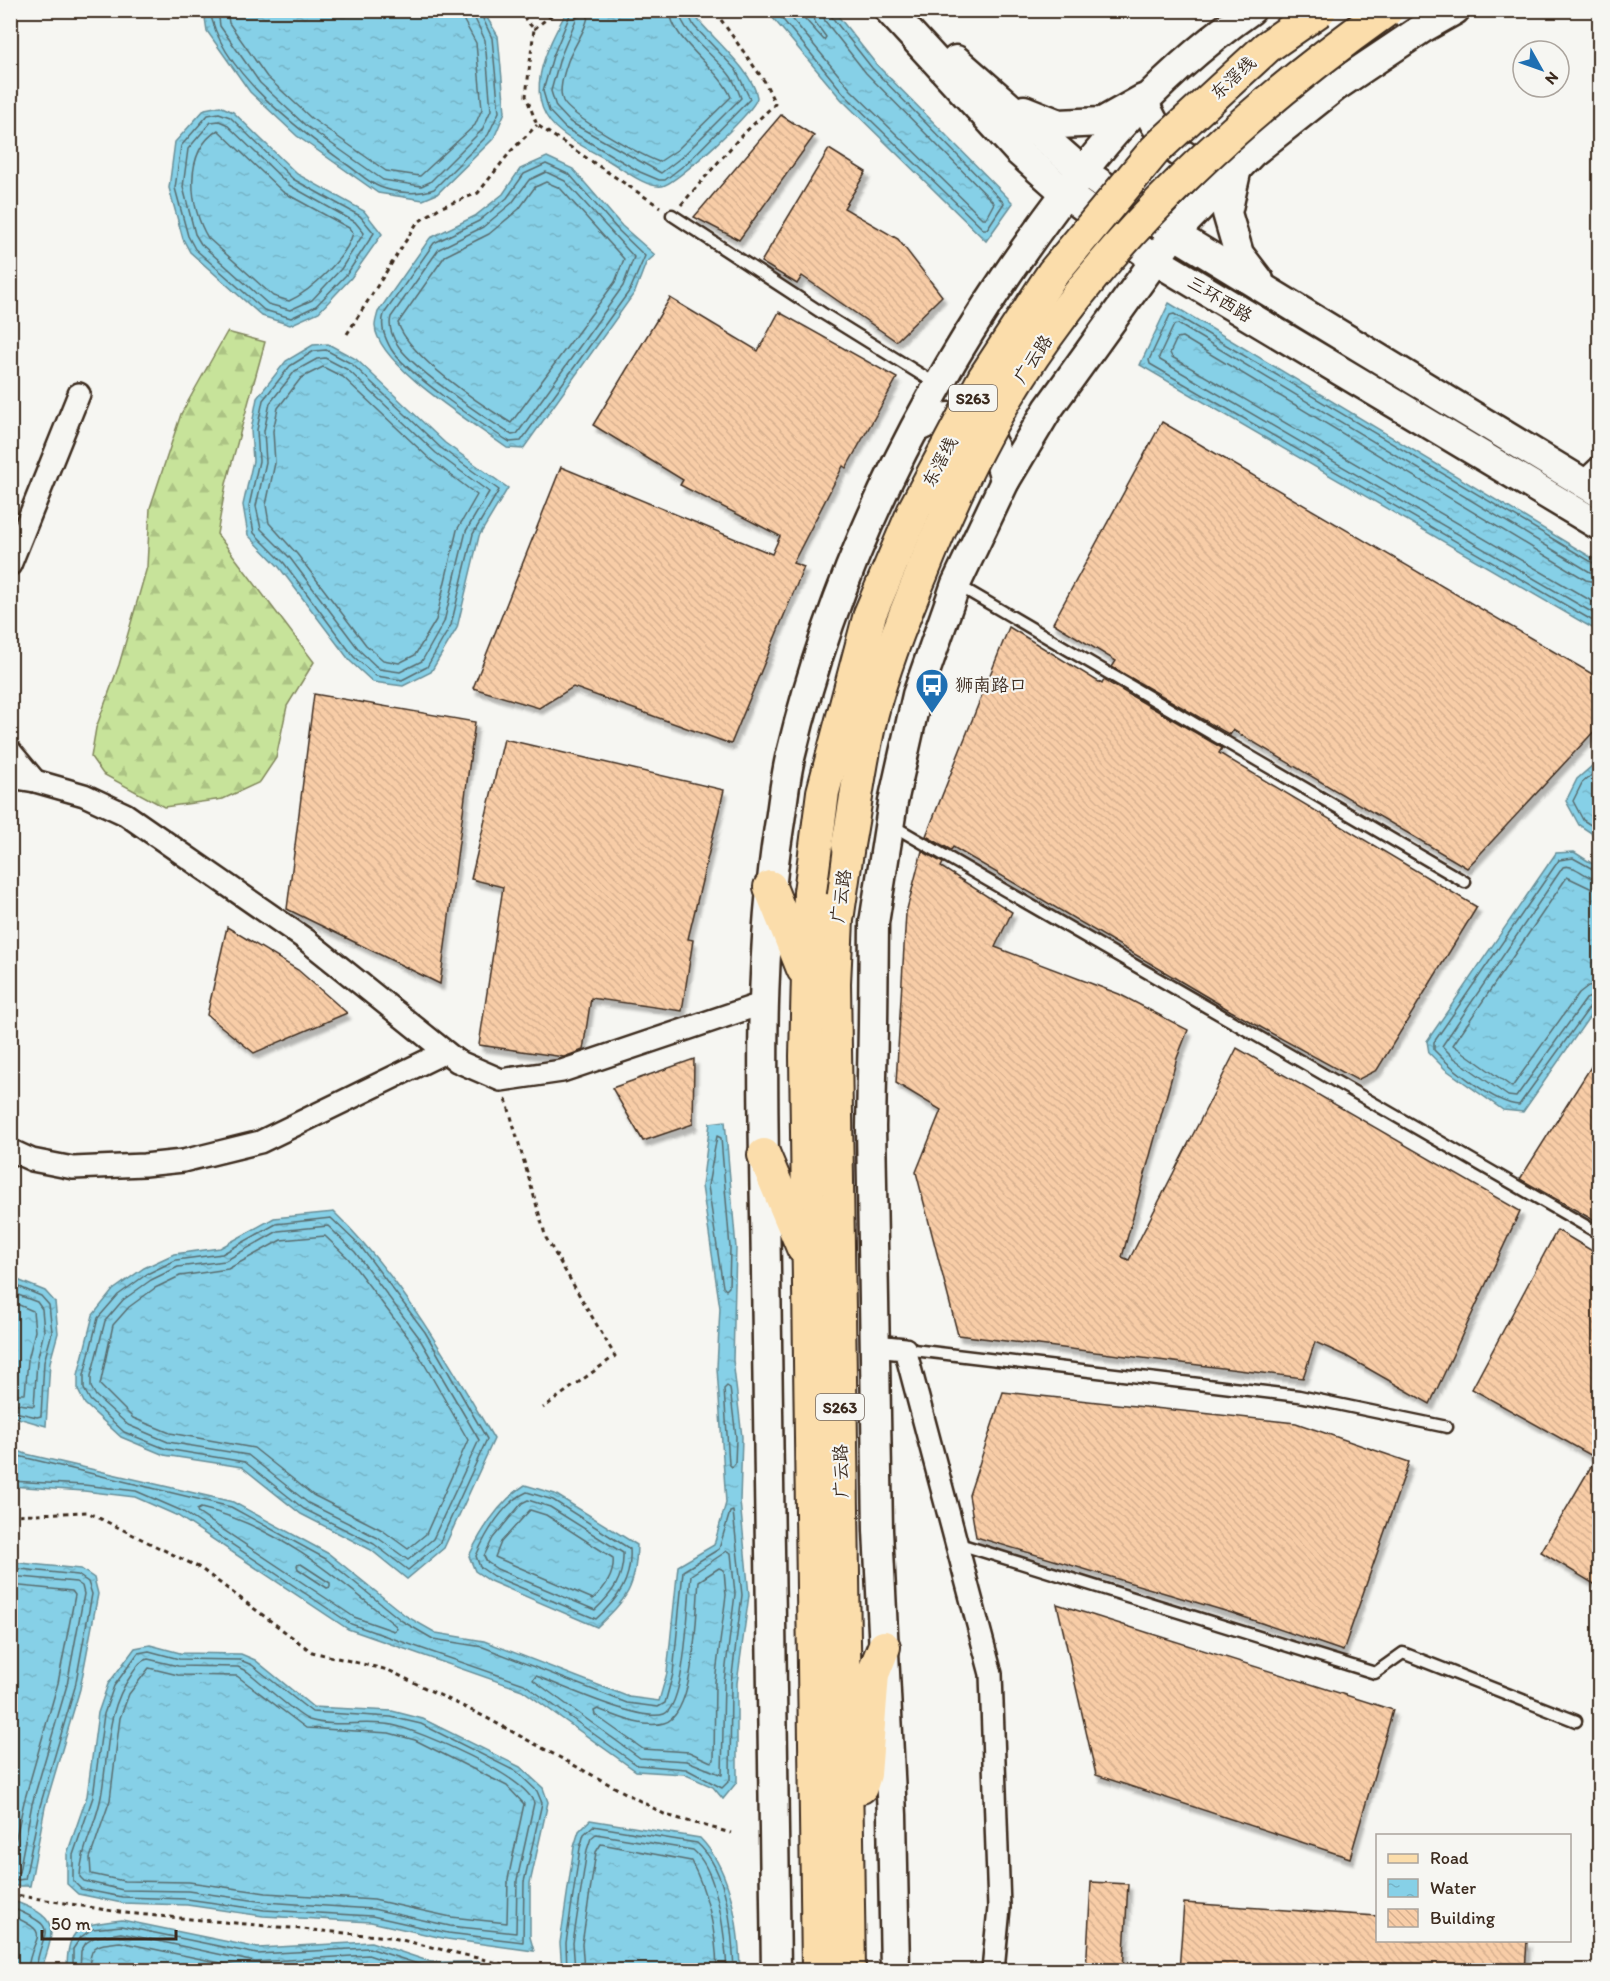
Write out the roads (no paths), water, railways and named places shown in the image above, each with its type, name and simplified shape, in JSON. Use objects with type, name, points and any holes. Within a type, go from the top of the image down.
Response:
[{"type":"main road","name":"三环西路","points":[[889,10],[1019,152],[1064,192],[1155,260],[1599,526]]},
{"type":"main road","name":"三环西路","points":[[905,10],[931,39],[1082,170],[1174,234],[1270,293],[1594,481]]},
{"type":"main road","name":"S263","points":[[776,1971],[764,1155],[764,1003],[770,887],[789,759],[815,662],[846,581],[889,480],[938,385],[995,293],[1064,192],[1082,170],[1143,99],[1251,10]]},
{"type":"main road","name":"东滘线","points":[[810,892],[824,792],[870,614],[915,508],[984,378],[1053,273],[1155,150],[1267,47],[1320,10]]},
{"type":"main road","name":"广云路","points":[[849,1971],[834,983],[837,920],[872,714],[906,610],[940,527],[1007,397],[1059,321],[1112,256],[1168,195],[1313,63],[1387,10]]},
{"type":"main road","name":"S263","points":[[895,1971],[892,1815],[884,1647],[875,1346],[871,1127],[874,922],[890,824],[917,695],[956,584],[1005,480],[1048,409],[1174,234],[1245,160],[1335,87],[1423,28],[1455,10]]},
{"type":"main road","points":[[1005,103],[1059,124],[1102,122],[1143,99],[1157,130],[1173,148],[1186,157],[1207,165],[1245,160],[1227,213],[1239,254],[1270,293]]},
{"type":"main road","points":[[916,428],[944,416],[961,417],[980,425],[992,438],[999,454],[1005,480]]},
{"type":"main road","points":[[770,887],[808,980]]},
{"type":"main road","name":"广云路","points":[[810,892],[806,1056],[818,1971]]},
{"type":"main road","points":[[764,1155],[809,1263]]},
{"type":"main road","points":[[847,1834],[865,1774],[873,1674],[884,1647]]},
{"type":"street","points":[[10,565],[14,542],[79,394]]},
{"type":"street","points":[[10,751],[35,781]]},
{"type":"street","points":[[10,777],[35,781],[84,795],[125,814],[305,939],[457,1061],[501,1080],[562,1071],[764,1003]]},
{"type":"street","points":[[10,1150],[32,1160],[73,1168],[183,1161],[260,1142],[445,1052]]},
{"type":"street","points":[[875,1346],[905,1349],[991,1674],[999,1908],[993,1971]]},
{"type":"lane","points":[[672,215],[938,385]]},
{"type":"lane","points":[[956,584],[1465,882]]},
{"type":"lane","points":[[890,824],[1599,1234]]},
{"type":"lane","points":[[905,1349],[1299,1396],[1447,1427]]},
{"type":"lane","points":[[956,1543],[1375,1674],[1403,1653],[1576,1721]]},
{"type":"water","points":[[204,11],[483,11],[498,36],[505,112],[494,138],[437,194],[423,200],[378,193],[297,136],[250,92],[207,31]]},
{"type":"water","points":[[567,11],[691,11],[739,64],[754,86],[757,97],[744,116],[698,161],[670,182],[656,186],[635,177],[573,141],[549,120],[542,106],[539,90],[540,74],[551,42]]},
{"type":"water","points":[[767,11],[834,11],[876,64],[1013,203],[986,241],[841,99]]},
{"type":"water","points":[[220,106],[233,112],[297,174],[364,211],[382,234],[351,278],[319,312],[290,325],[262,316],[190,252],[183,239],[169,188],[175,142],[205,109]]},
{"type":"water","points":[[547,157],[573,169],[622,226],[655,255],[646,263],[635,292],[523,449],[507,448],[452,410],[409,376],[380,341],[375,324],[378,312],[430,238],[475,216],[503,194],[520,169]]},
{"type":"water","points":[[1169,303],[1599,562],[1599,632],[1140,365]]},
{"type":"water","points":[[328,344],[356,359],[445,443],[508,488],[479,536],[457,628],[431,672],[403,686],[373,682],[350,661],[279,567],[248,535],[243,505],[253,461],[251,430],[257,398],[286,361],[313,345]]},
{"type":"water","points":[[1599,760],[1599,838],[1579,825],[1566,801],[1577,779]]},
{"type":"water","points":[[1574,852],[1599,868],[1599,1003],[1523,1112],[1503,1110],[1445,1069],[1429,1053],[1427,1041],[1556,853]]},
{"type":"water","points":[[725,1121],[736,1248],[733,1360],[742,1437],[740,1501],[749,1595],[737,1683],[737,1782],[723,1799],[713,1787],[684,1774],[636,1771],[522,1690],[348,1629],[178,1516],[135,1497],[11,1486],[11,1448],[26,1454],[233,1502],[329,1554],[406,1616],[436,1633],[484,1641],[629,1697],[659,1701],[667,1673],[678,1566],[714,1545],[726,1503],[717,1368],[720,1308],[702,1186],[710,1123]]},
{"type":"water","points":[[334,1212],[358,1237],[402,1291],[494,1439],[444,1548],[407,1579],[371,1550],[301,1514],[242,1467],[164,1455],[121,1437],[85,1404],[78,1390],[78,1375],[93,1315],[113,1290],[144,1268],[174,1254],[220,1248],[274,1218]]},
{"type":"water","points":[[10,1277],[45,1291],[55,1302],[58,1333],[50,1362],[46,1426],[11,1416]]},
{"type":"water","points":[[525,1485],[555,1494],[637,1545],[635,1572],[628,1592],[597,1627],[490,1581],[475,1571],[469,1556],[480,1536],[499,1508]]},
{"type":"water","points":[[10,1562],[81,1569],[94,1578],[98,1594],[80,1689],[45,1807],[30,1886],[10,1886]]},
{"type":"water","points":[[150,1645],[180,1653],[241,1654],[255,1660],[313,1707],[392,1711],[423,1719],[520,1767],[543,1788],[548,1802],[530,1883],[530,1937],[534,1951],[447,1939],[371,1922],[263,1916],[187,1905],[122,1903],[78,1894],[67,1884],[67,1854],[87,1796],[98,1713],[108,1684],[135,1648]]},
{"type":"water","points":[[590,1820],[700,1838],[720,1866],[732,1900],[738,1935],[740,1970],[562,1970],[560,1943],[574,1847],[579,1831]]},
{"type":"water","points":[[11,1900],[38,1912],[50,1925],[50,1943],[41,1970],[11,1970]]},
{"type":"water","points":[[122,1920],[258,1948],[371,1942],[431,1962],[480,1962],[494,1970],[67,1970],[70,1944],[79,1930],[87,1926]]},
{"type":"place","name":"狮南路口","points":[[932,714]]}]
